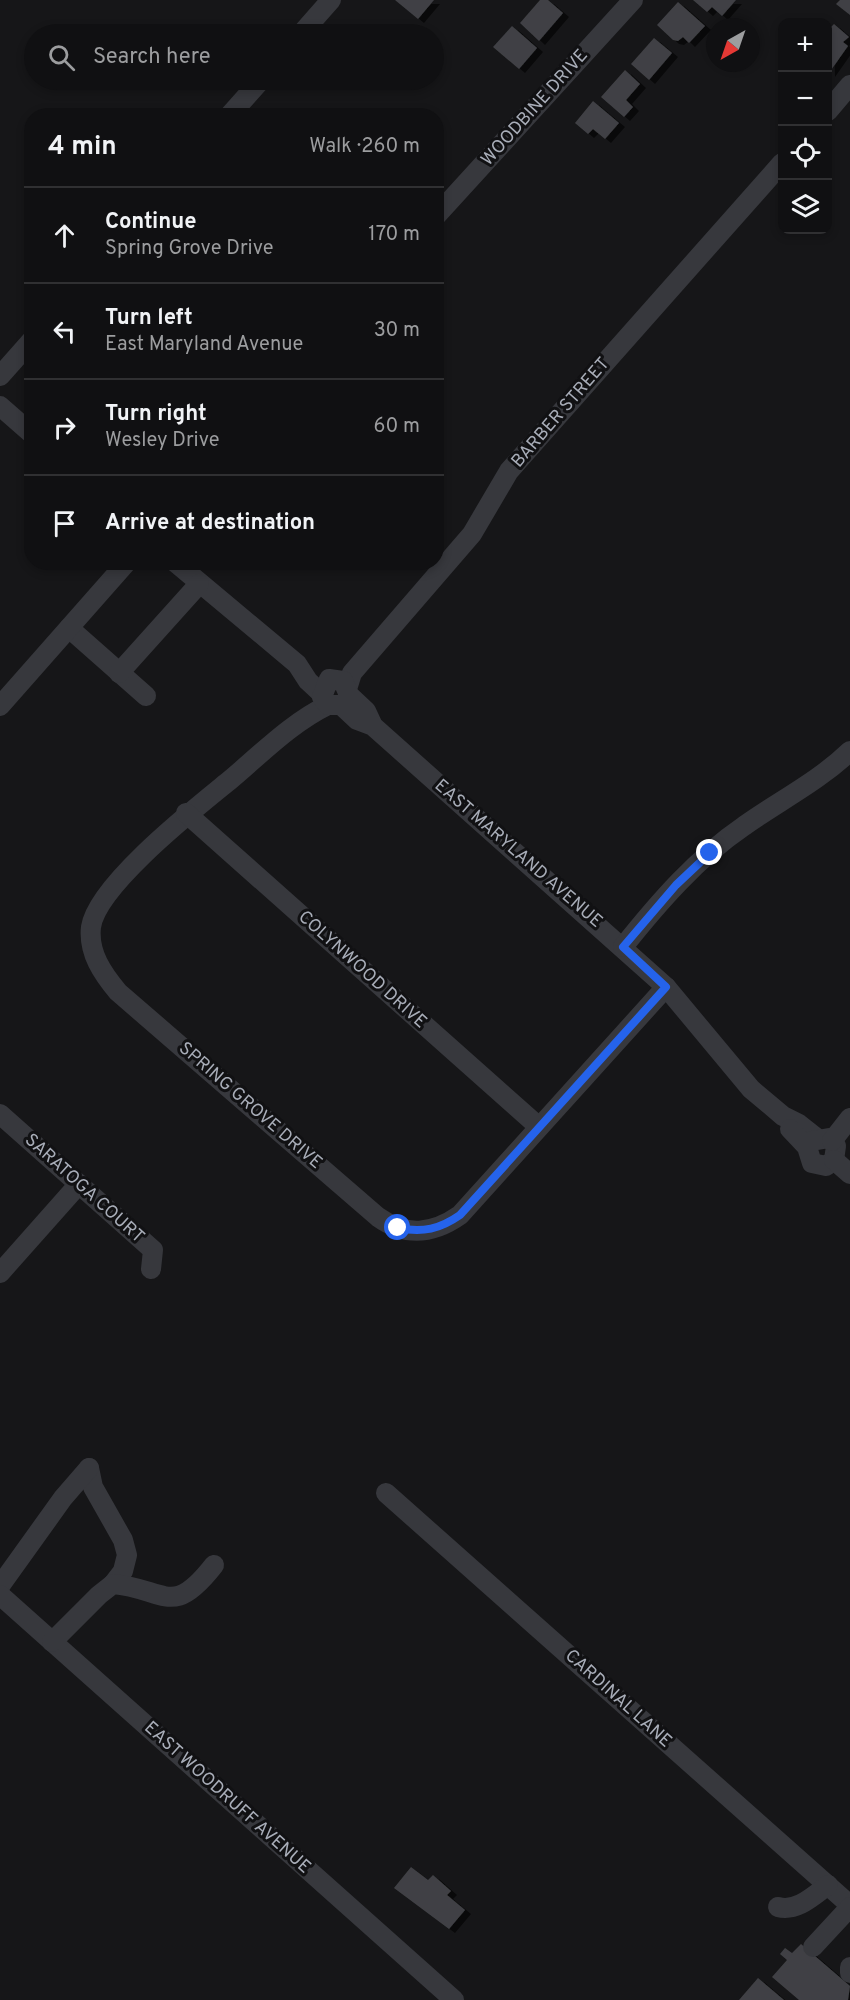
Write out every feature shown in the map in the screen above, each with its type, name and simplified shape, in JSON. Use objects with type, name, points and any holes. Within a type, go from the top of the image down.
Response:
[{"type":"street","points":[[310,24],[332,0]]},
{"type":"street","name":"WOODBINE DRIVE","points":[[444,207],[633,0]]},
{"type":"street","points":[[832,106],[850,85]]},
{"type":"street","points":[[236,108],[252,90]]},
{"type":"street","name":"BARBER STREET","points":[[444,566],[472,534],[509,471],[778,169]]},
{"type":"street","points":[[0,376],[24,349]]},
{"type":"street","points":[[0,406],[24,427]]},
{"type":"street","points":[[0,706],[121,570]]},
{"type":"street","name":"EAST MARYLAND AVENUE","points":[[184,570],[297,664],[308,666],[335,692],[366,711],[373,726],[666,987],[751,1089],[783,1116],[799,1124],[819,1142]]},
{"type":"street","name":"BARBER STREET","points":[[335,692],[441,570]]},
{"type":"street","points":[[119,673],[199,584]]},
{"type":"street","points":[[69,628],[146,696]]},
{"type":"street","name":"SPRING GROVE DRIVE","points":[[335,692],[186,813],[142,857],[95,912],[91,941],[95,958],[105,976],[118,992],[378,1217],[398,1228],[414,1232],[431,1230],[460,1215],[666,987]]},
{"type":"street","points":[[623,947],[676,885],[710,853],[743,826],[823,774],[850,751]]},
{"type":"street","name":"COLYNWOOD DRIVE","points":[[186,813],[538,1126]]},
{"type":"street","name":"SARATOGA COURT","points":[[0,1114],[153,1250],[151,1269]]},
{"type":"street","points":[[819,1142],[850,1118]]},
{"type":"street","points":[[819,1142],[836,1146],[834,1160],[850,1174]]},
{"type":"street","points":[[0,1273],[79,1184]]},
{"type":"street","points":[[0,1586],[63,1498],[89,1468],[93,1487],[123,1540],[127,1555],[123,1571],[113,1584],[52,1642]]},
{"type":"street","name":"CARDINAL LANE","points":[[386,1493],[850,1906]]},
{"type":"street","points":[[113,1584],[155,1596],[182,1596],[198,1586],[214,1565]]},
{"type":"street","name":"EAST WOODRUFF AVENUE","points":[[0,1595],[454,2000]]},
{"type":"street","points":[[778,1908],[786,1910],[800,1905],[828,1885]]},
{"type":"street","points":[[813,1947],[850,1906]]},
{"type":"street","points":[[850,1967],[850,1973]]},
{"type":"building","points":[[395,0],[434,0],[418,19]]},
{"type":"building","points":[[540,0],[548,0],[563,13],[539,41],[520,23]]},
{"type":"building","points":[[693,0],[736,0],[722,16],[712,7],[707,12]]},
{"type":"building","points":[[840,0],[850,0],[850,15],[836,4]]},
{"type":"building","points":[[678,2],[705,26],[689,43],[683,37],[678,41],[673,40],[657,25]]},
{"type":"building","points":[[834,24],[849,37],[843,42],[848,46],[832,69],[832,26]]},
{"type":"building","points":[[512,26],[537,48],[519,69],[493,47]]},
{"type":"building","points":[[654,38],[672,53],[649,80],[631,64]]},
{"type":"building","points":[[625,70],[640,84],[626,100],[633,107],[624,117],[601,97]]},
{"type":"building","points":[[593,101],[619,123],[605,139],[593,129],[588,134],[575,123]]},
{"type":"building","points":[[411,1867],[428,1880],[433,1875],[451,1891],[447,1895],[465,1910],[449,1929],[394,1888]]},
{"type":"building","points":[[801,1944],[850,1986],[848,2000],[799,2000],[772,1977],[787,1960],[780,1954],[785,1948],[792,1953]]},
{"type":"building","points":[[758,1978],[784,2000],[739,2000]]},
{"type":"route","points":[[398,1228],[414,1232],[431,1230],[460,1215],[666,987],[623,947],[676,885],[710,853]]}]
